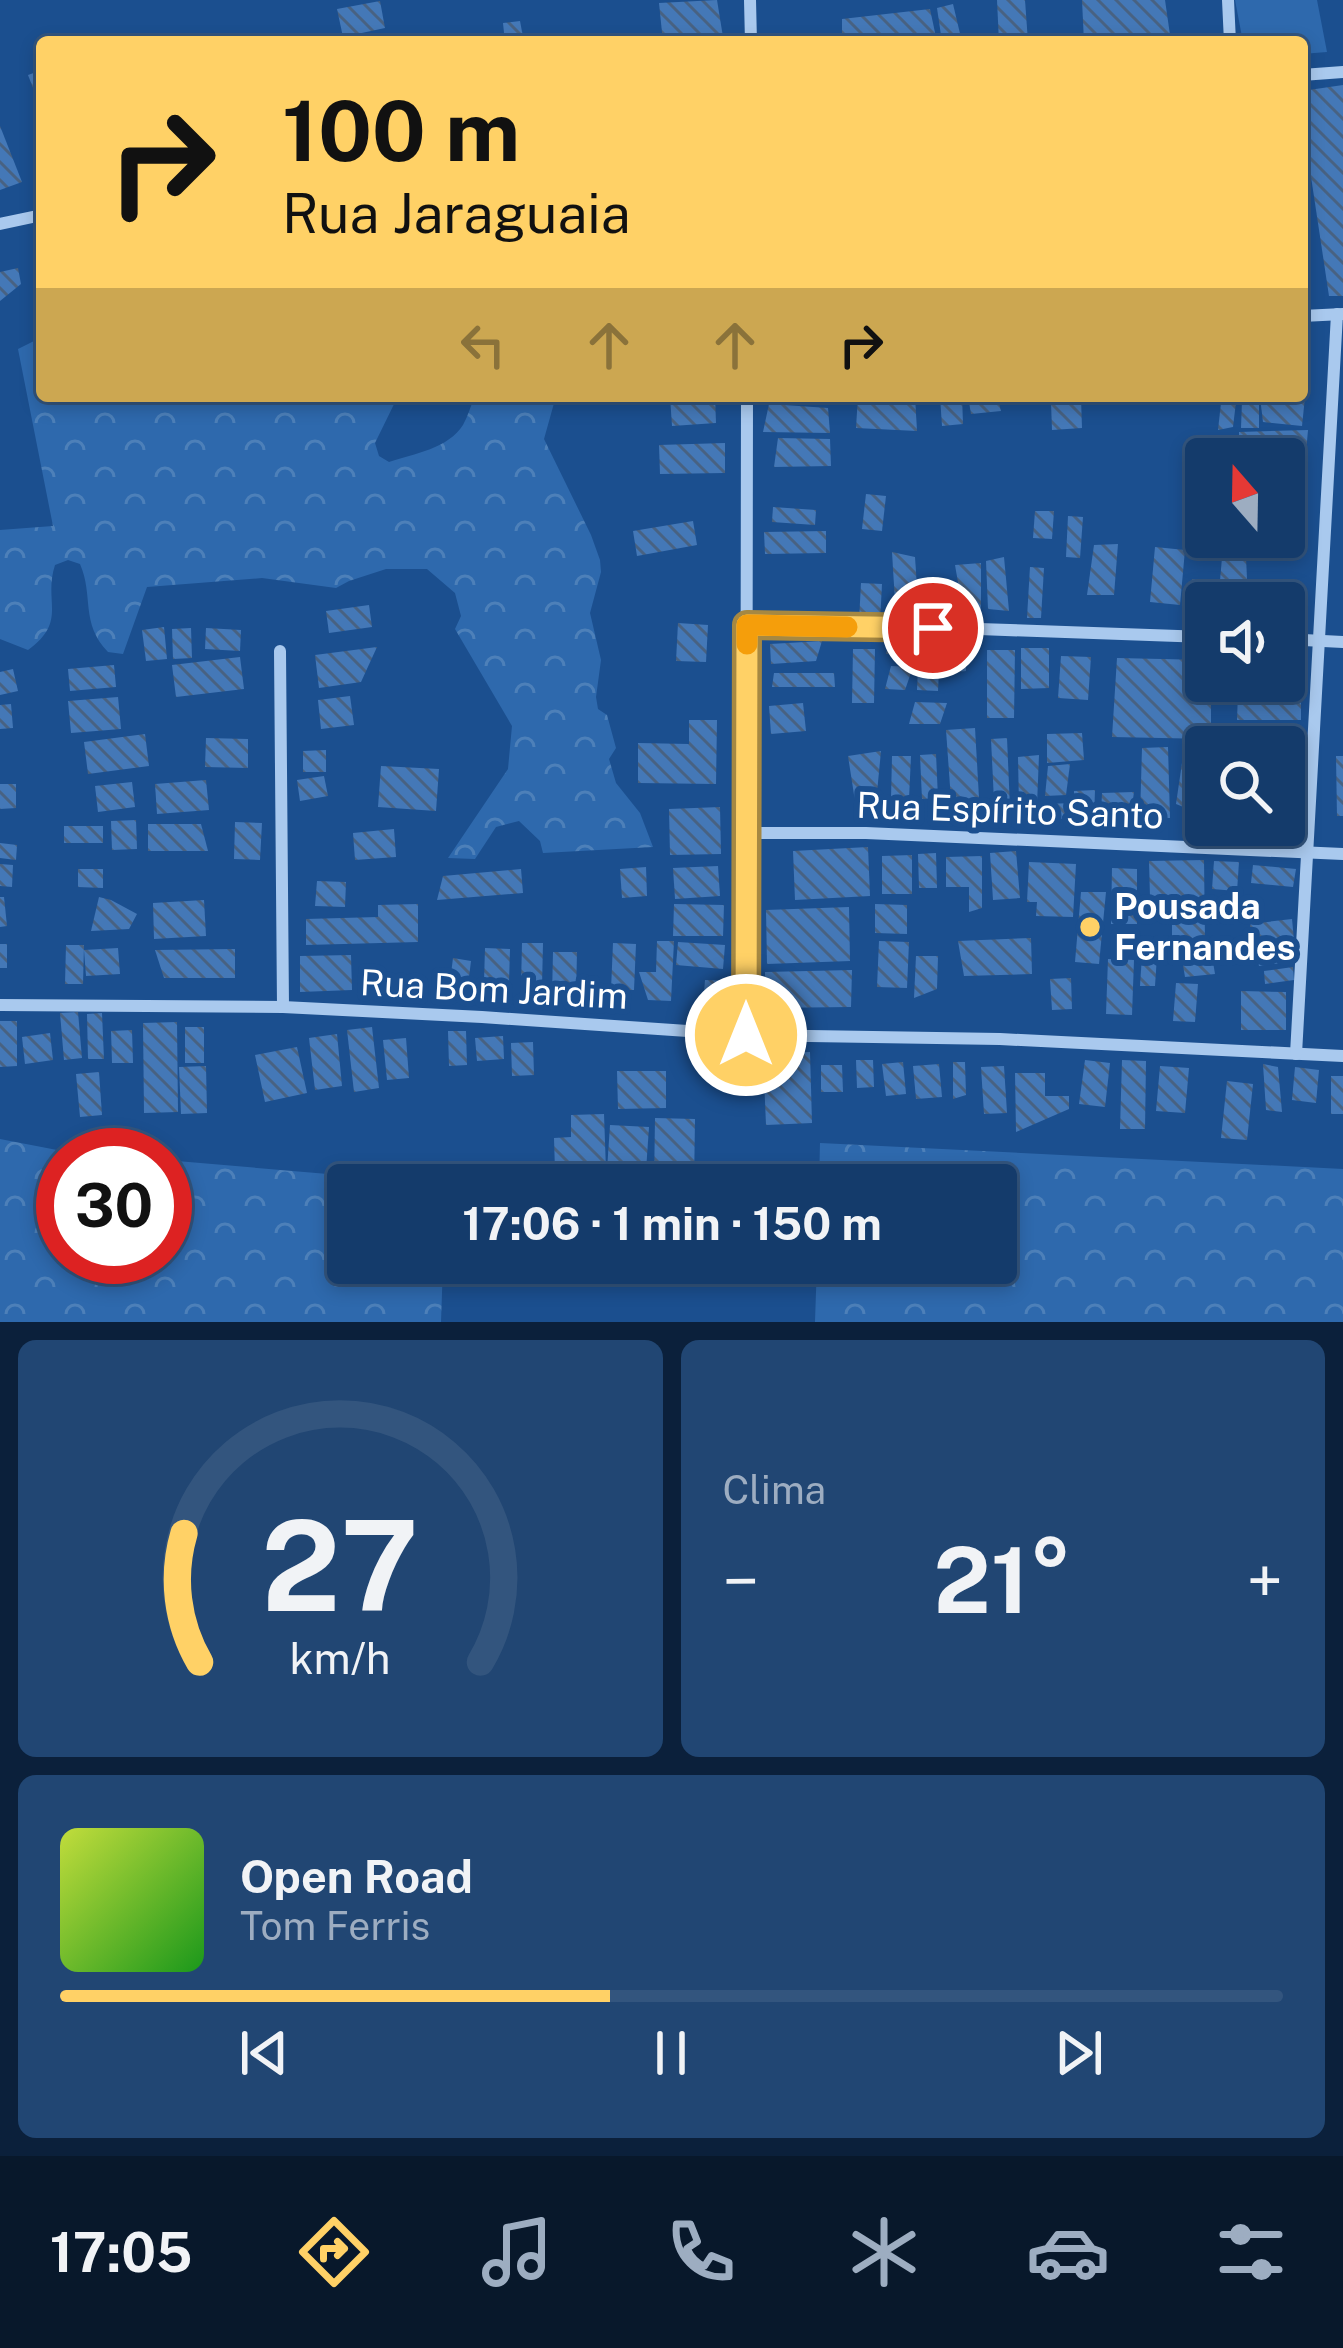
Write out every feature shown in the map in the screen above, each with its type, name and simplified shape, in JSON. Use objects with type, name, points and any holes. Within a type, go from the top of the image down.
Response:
[{"type":"street","points":[[751,0],[751,36]]},
{"type":"street","points":[[1228,0],[1230,36]]},
{"type":"street","points":[[1308,75],[1343,72]]},
{"type":"street","points":[[0,224],[36,216]]},
{"type":"street","points":[[1296,1054],[1340,314],[1308,316]]},
{"type":"street","points":[[746,1035],[747,402]]},
{"type":"street","points":[[747,625],[1185,636]]},
{"type":"street","points":[[1305,640],[1343,642]]},
{"type":"street","points":[[280,651],[283,1007]]},
{"type":"street","name":"Rua Espírito Santo","points":[[747,833],[887,834],[1343,854]]},
{"type":"street","name":"Rua Bom Jardim","points":[[0,1004],[283,1007],[746,1035],[1000,1039],[1343,1056]]},
{"type":"green space","points":[[1235,0],[1317,0],[1327,52],[1308,54],[1308,36],[1242,36]]},
{"type":"green space","points":[[36,340],[36,402],[395,402],[375,443],[379,456],[389,462],[449,439],[463,425],[473,402],[554,402],[544,439],[600,560],[590,613],[601,660],[598,709],[607,715],[616,748],[609,759],[616,783],[640,813],[653,847],[543,853],[540,841],[519,821],[496,827],[475,859],[448,858],[508,769],[512,726],[455,629],[461,616],[455,593],[427,569],[386,569],[336,588],[262,578],[147,587],[123,654],[108,652],[99,641],[80,564],[68,560],[55,565],[51,620],[40,640],[28,650],[0,639],[0,530],[53,526],[18,349]]},
{"type":"green space","points":[[0,1139],[36,1146],[36,1284],[192,1284],[192,1162],[327,1174],[327,1284],[442,1284],[441,1322],[0,1322]]},
{"type":"green space","points":[[820,1143],[1343,1169],[1343,1322],[815,1322],[816,1284],[1017,1284],[1017,1164],[820,1164]]},
{"type":"building","points":[[717,0],[723,36],[662,36],[659,3]]},
{"type":"building","points":[[997,0],[1025,0],[1028,36],[999,36]]},
{"type":"building","points":[[1082,0],[1165,0],[1170,36],[1084,36]]},
{"type":"building","points":[[380,1],[385,28],[343,36],[337,9]]},
{"type":"building","points":[[953,4],[961,36],[941,36],[937,8]]},
{"type":"building","points":[[930,9],[936,36],[842,36],[842,19]]},
{"type":"building","points":[[520,21],[523,36],[504,36],[503,23]]},
{"type":"building","points":[[36,72],[36,96],[28,75]]},
{"type":"building","points":[[1343,85],[1343,296],[1329,296],[1308,157],[1308,90]]},
{"type":"building","points":[[0,126],[22,182],[0,190]]},
{"type":"building","points":[[18,268],[21,284],[0,301],[0,272]]},
{"type":"building","points":[[670,402],[715,402],[716,423],[672,426]]},
{"type":"building","points":[[858,402],[915,402],[917,431],[856,428]]},
{"type":"building","points":[[940,402],[962,402],[963,424],[942,426]]},
{"type":"building","points":[[969,402],[999,402],[1001,411],[971,414]]},
{"type":"building","points":[[1051,402],[1081,402],[1082,428],[1052,430]]},
{"type":"building","points":[[1236,402],[1233,427],[1218,430],[1221,403]]},
{"type":"building","points":[[1242,402],[1259,404],[1259,428],[1241,428]]},
{"type":"building","points":[[1261,402],[1304,402],[1302,426],[1263,422]]},
{"type":"building","points":[[769,404],[828,408],[830,433],[763,432]]},
{"type":"building","points":[[1308,430],[1305,464],[1305,438],[1239,438],[1239,432]]},
{"type":"building","points":[[778,438],[830,439],[831,466],[774,467]]},
{"type":"building","points":[[725,443],[725,473],[660,474],[659,445]]},
{"type":"building","points":[[866,494],[886,496],[882,531],[862,529]]},
{"type":"building","points":[[773,507],[816,510],[815,525],[772,522]]},
{"type":"building","points":[[1035,511],[1054,511],[1052,539],[1033,538]]},
{"type":"building","points":[[1068,516],[1083,517],[1080,558],[1066,557]]},
{"type":"building","points":[[693,521],[697,545],[637,556],[633,531]]},
{"type":"building","points":[[826,531],[826,553],[765,554],[764,532]]},
{"type":"building","points":[[1118,544],[1114,595],[1087,595],[1094,545]]},
{"type":"building","points":[[1155,547],[1185,550],[1180,605],[1150,602]]},
{"type":"building","points":[[892,552],[915,557],[918,602],[895,602]]},
{"type":"building","points":[[1004,557],[1009,611],[988,609],[986,561]]},
{"type":"building","points":[[1222,558],[1246,558],[1247,582],[1220,582]]},
{"type":"building","points":[[981,563],[981,610],[963,611],[955,565]]},
{"type":"building","points":[[1030,567],[1044,568],[1041,618],[1027,618]]},
{"type":"building","points":[[861,583],[882,584],[880,622],[859,621]]},
{"type":"building","points":[[369,605],[372,627],[329,633],[326,611]]},
{"type":"building","points":[[678,623],[708,625],[706,662],[676,661]]},
{"type":"building","points":[[164,627],[167,659],[146,661],[142,630]]},
{"type":"building","points":[[191,628],[192,658],[173,659],[172,629]]},
{"type":"building","points":[[206,628],[241,630],[240,651],[205,649]]},
{"type":"building","points":[[913,636],[913,655],[886,654],[889,638]]},
{"type":"building","points":[[822,641],[816,661],[771,664],[770,644]]},
{"type":"building","points":[[377,647],[361,682],[319,688],[315,655]]},
{"type":"building","points":[[919,647],[940,648],[938,691],[917,690]]},
{"type":"building","points":[[1021,648],[1049,648],[1049,688],[1021,689]]},
{"type":"building","points":[[853,649],[875,649],[874,703],[852,703]]},
{"type":"building","points":[[951,649],[966,649],[966,671],[948,673]]},
{"type":"building","points":[[987,650],[1015,650],[1014,718],[987,718]]},
{"type":"building","points":[[1061,656],[1091,657],[1088,700],[1058,698]]},
{"type":"building","points":[[240,657],[244,689],[176,697],[172,665]]},
{"type":"building","points":[[1117,658],[1185,660],[1185,702],[1211,702],[1211,726],[1185,726],[1185,738],[1112,737]]},
{"type":"building","points":[[114,665],[116,687],[70,691],[68,669]]},
{"type":"building","points":[[891,666],[913,667],[905,690],[885,689]]},
{"type":"building","points":[[13,669],[18,691],[0,695],[0,672]]},
{"type":"building","points":[[774,673],[834,673],[835,687],[772,687]]},
{"type":"building","points":[[350,696],[354,725],[321,729],[318,700]]},
{"type":"building","points":[[118,697],[121,729],[71,733],[68,701]]},
{"type":"building","points":[[915,702],[947,703],[940,724],[909,724]]},
{"type":"building","points":[[1238,702],[1301,702],[1301,720],[1237,720]]},
{"type":"building","points":[[803,703],[806,731],[771,734],[769,706]]},
{"type":"building","points":[[11,704],[13,728],[0,729],[0,705]]},
{"type":"building","points":[[689,720],[717,720],[716,784],[638,783],[638,743],[689,744]]},
{"type":"building","points":[[975,728],[979,798],[951,800],[946,730]]},
{"type":"building","points":[[1082,733],[1084,760],[1047,763],[1047,734]]},
{"type":"building","points":[[145,734],[149,766],[88,774],[84,742]]},
{"type":"building","points":[[206,738],[248,739],[248,768],[205,767]]},
{"type":"building","points":[[1007,738],[1010,808],[994,801],[991,739]]},
{"type":"building","points":[[1168,747],[1170,818],[1140,818],[1142,748]]},
{"type":"building","points":[[326,750],[326,772],[303,772],[303,751]]},
{"type":"building","points":[[881,751],[876,803],[855,801],[848,756]]},
{"type":"building","points":[[936,754],[938,798],[922,799],[920,755]]},
{"type":"building","points":[[1039,755],[1037,805],[1019,806],[1018,757]]},
{"type":"building","points":[[892,756],[911,756],[909,799],[891,799]]},
{"type":"building","points":[[1336,756],[1343,756],[1343,816],[1337,816]]},
{"type":"building","points":[[1182,763],[1185,763],[1185,808],[1176,804]]},
{"type":"building","points":[[1070,764],[1066,795],[1045,796],[1048,766]]},
{"type":"building","points":[[381,766],[439,769],[436,811],[378,807]]},
{"type":"building","points":[[324,776],[328,796],[300,801],[297,780]]},
{"type":"building","points":[[206,780],[209,810],[157,814],[155,784]]},
{"type":"building","points":[[132,782],[135,807],[98,812],[95,786]]},
{"type":"building","points":[[0,784],[16,784],[16,808],[0,809]]},
{"type":"building","points":[[1095,790],[1094,818],[1046,819],[1045,804],[1074,803],[1074,791]]},
{"type":"building","points":[[1134,792],[1131,814],[1101,816],[1102,793]]},
{"type":"building","points":[[720,807],[721,854],[670,855],[669,809]]},
{"type":"building","points":[[136,820],[137,849],[112,850],[111,821]]},
{"type":"building","points":[[235,822],[262,823],[260,860],[234,859]]},
{"type":"building","points":[[148,824],[201,824],[208,851],[148,851]]},
{"type":"building","points":[[64,826],[103,826],[103,843],[64,843]]},
{"type":"building","points":[[394,829],[396,857],[355,860],[353,833]]},
{"type":"building","points":[[0,843],[17,845],[16,860],[0,858]]},
{"type":"building","points":[[868,847],[870,896],[795,900],[793,851]]},
{"type":"building","points":[[1016,851],[1020,898],[993,900],[990,853]]},
{"type":"building","points":[[936,853],[937,888],[919,888],[918,854]]},
{"type":"building","points":[[912,855],[912,894],[882,894],[882,856]]},
{"type":"building","points":[[982,856],[982,908],[969,912],[969,887],[946,887],[946,857]]},
{"type":"building","points":[[1204,860],[1205,942],[1172,942],[1172,897],[1150,897],[1149,861]]},
{"type":"building","points":[[1214,861],[1239,862],[1237,891],[1212,889]]},
{"type":"building","points":[[1029,862],[1076,864],[1073,917],[1036,916],[1037,902],[1027,902]]},
{"type":"building","points":[[0,864],[13,865],[12,887],[0,886]]},
{"type":"building","points":[[1253,865],[1296,869],[1293,887],[1251,883]]},
{"type":"building","points":[[718,866],[720,896],[675,899],[673,868]]},
{"type":"building","points":[[646,867],[647,896],[622,898],[620,869]]},
{"type":"building","points":[[1112,868],[1137,869],[1137,924],[1111,924]]},
{"type":"building","points":[[78,869],[103,869],[103,888],[78,887]]},
{"type":"building","points":[[521,869],[523,893],[437,900],[443,876]]},
{"type":"building","points":[[317,881],[346,882],[345,907],[315,906]]},
{"type":"building","name":"Pousada Fernandes","points":[[1081,892],[1106,892],[1099,964],[1075,962]]},
{"type":"building","points":[[0,897],[4,897],[7,926],[0,927]]},
{"type":"building","points":[[99,897],[137,914],[129,929],[91,931]]},
{"type":"building","points":[[204,900],[206,936],[154,939],[153,903]]},
{"type":"building","points":[[418,904],[418,942],[306,945],[306,919],[378,917],[378,905]]},
{"type":"building","points":[[674,904],[724,905],[723,936],[673,936]]},
{"type":"building","points":[[875,904],[907,905],[907,934],[875,933]]},
{"type":"building","points":[[849,907],[850,961],[767,964],[766,910]]},
{"type":"building","points":[[1292,919],[1294,940],[1252,945],[1250,924]]},
{"type":"building","points":[[1031,938],[1032,974],[964,976],[958,941]]},
{"type":"building","points":[[657,941],[674,941],[671,1001],[648,1000],[639,972],[656,972]]},
{"type":"building","points":[[879,941],[909,942],[907,988],[877,987]]},
{"type":"building","points":[[678,942],[725,945],[723,969],[676,965]]},
{"type":"building","points":[[522,943],[543,943],[542,986],[521,986]]},
{"type":"building","points":[[613,943],[636,944],[634,990],[611,990]]},
{"type":"building","points":[[0,944],[7,944],[7,968],[0,968]]},
{"type":"building","points":[[66,945],[84,945],[83,984],[65,984]]},
{"type":"building","points":[[1294,947],[1296,961],[1259,966],[1257,951]]},
{"type":"building","points":[[118,948],[120,974],[86,976],[84,950]]},
{"type":"building","points":[[485,948],[510,949],[509,983],[484,982]]},
{"type":"building","points":[[235,949],[235,978],[164,978],[155,950]]},
{"type":"building","points":[[553,952],[577,952],[576,996],[552,996]]},
{"type":"building","points":[[351,955],[352,990],[300,992],[300,956]]},
{"type":"building","points":[[1142,955],[1157,956],[1155,986],[1140,986]]},
{"type":"building","points":[[916,956],[938,956],[937,989],[914,998]]},
{"type":"building","points":[[1212,956],[1215,974],[1185,977],[1182,959]]},
{"type":"building","points":[[453,958],[471,961],[468,985],[450,982]]},
{"type":"building","points":[[1108,959],[1134,960],[1132,1015],[1106,1014]]},
{"type":"building","points":[[1293,967],[1294,980],[1265,984],[1264,971]]},
{"type":"building","points":[[852,970],[851,1007],[765,1008],[765,972]]},
{"type":"building","points":[[1071,978],[1072,1009],[1052,1010],[1050,979]]},
{"type":"building","points":[[705,980],[731,981],[730,1006],[703,1005]]},
{"type":"building","points":[[1176,983],[1198,984],[1195,1022],[1173,1021]]},
{"type":"building","points":[[1241,991],[1286,992],[1286,1030],[1241,1030]]},
{"type":"building","points":[[78,1012],[82,1058],[64,1060],[60,1013]]},
{"type":"building","points":[[102,1013],[104,1059],[88,1059],[87,1014]]},
{"type":"building","points":[[0,1021],[17,1021],[17,1066],[0,1067]]},
{"type":"building","points":[[177,1022],[178,1112],[144,1113],[143,1023]]},
{"type":"building","points":[[185,1027],[204,1027],[204,1063],[185,1063]]},
{"type":"building","points":[[372,1027],[379,1088],[354,1092],[347,1030]]},
{"type":"building","points":[[132,1030],[133,1063],[112,1063],[111,1031]]},
{"type":"building","points":[[448,1031],[466,1031],[467,1065],[449,1066]]},
{"type":"building","points":[[50,1033],[53,1060],[25,1064],[22,1037]]},
{"type":"building","points":[[337,1034],[342,1086],[315,1090],[309,1038]]},
{"type":"building","points":[[503,1036],[504,1059],[477,1061],[475,1038]]},
{"type":"building","points":[[406,1038],[409,1078],[387,1080],[383,1040]]},
{"type":"building","points":[[533,1042],[534,1075],[512,1076],[511,1043]]},
{"type":"building","points":[[297,1047],[307,1093],[265,1102],[255,1055]]},
{"type":"building","points":[[810,1052],[812,1123],[766,1125],[763,1054]]},
{"type":"building","points":[[856,1060],[873,1060],[874,1087],[857,1088]]},
{"type":"building","points":[[1085,1060],[1110,1063],[1105,1107],[1079,1104]]},
{"type":"building","points":[[1122,1060],[1146,1061],[1145,1129],[1120,1129]]},
{"type":"building","points":[[903,1062],[906,1094],[886,1096],[882,1064]]},
{"type":"building","points":[[953,1062],[965,1062],[966,1095],[953,1099]]},
{"type":"building","points":[[939,1064],[942,1097],[916,1099],[913,1066]]},
{"type":"building","points":[[1263,1064],[1278,1067],[1282,1112],[1266,1110]]},
{"type":"building","points":[[821,1065],[842,1065],[843,1092],[821,1092]]},
{"type":"building","points":[[206,1066],[207,1113],[181,1114],[179,1067]]},
{"type":"building","points":[[1004,1066],[1007,1113],[984,1114],[981,1067]]},
{"type":"building","points":[[1160,1066],[1189,1068],[1185,1113],[1156,1111]]},
{"type":"building","points":[[1295,1067],[1319,1070],[1316,1103],[1292,1100]]},
{"type":"building","points":[[617,1071],[666,1071],[666,1108],[618,1109]]},
{"type":"building","points":[[99,1072],[102,1115],[80,1117],[76,1074]]},
{"type":"building","points":[[1015,1073],[1045,1073],[1045,1096],[1069,1096],[1069,1109],[1016,1132]]},
{"type":"building","points":[[1331,1076],[1343,1076],[1343,1114],[1331,1114]]},
{"type":"building","points":[[1227,1081],[1253,1084],[1247,1140],[1221,1138]]},
{"type":"building","points":[[604,1114],[606,1164],[555,1164],[554,1138],[571,1137],[571,1115]]},
{"type":"building","points":[[655,1118],[695,1119],[694,1164],[654,1164]]},
{"type":"building","points":[[610,1125],[649,1127],[646,1164],[607,1164]]},
{"type":"slow traffic","points":[[747,644],[747,625],[847,627]]},
{"type":"place","name":"Pousada Fernandes","points":[[1090,927]]},
{"type":"route","points":[[746,1035],[747,625],[933,628]]}]
